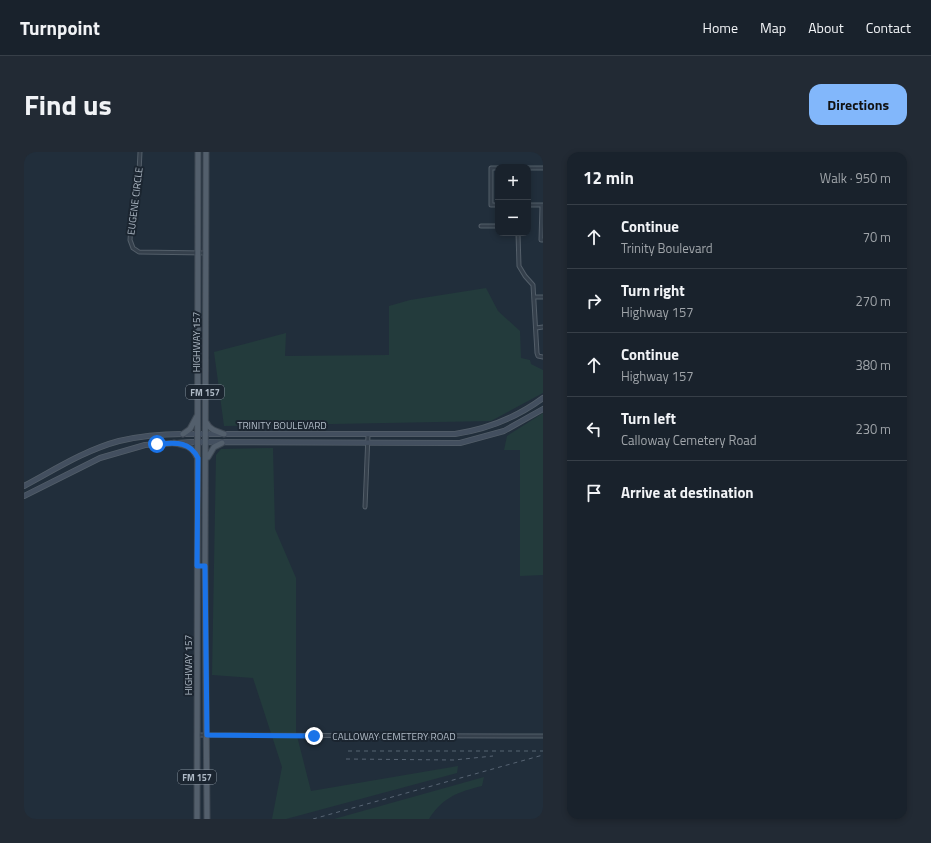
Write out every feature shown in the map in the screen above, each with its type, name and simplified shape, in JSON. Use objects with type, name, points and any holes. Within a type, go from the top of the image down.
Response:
[{"type":"main road","name":"HIGHWAY 157","points":[[197,819],[198,152]]},
{"type":"main road","name":"HIGHWAY 157","points":[[206,152],[205,566],[207,819]]},
{"type":"main road","name":"TRINITY BOULEVARD","points":[[24,486],[97,449],[118,442],[153,435],[455,434],[480,429],[501,422],[515,416],[543,398]]},
{"type":"main road","name":"TRINITY BOULEVARD","points":[[24,496],[100,458],[123,450],[146,445],[174,443],[460,442],[504,431],[543,409]]},
{"type":"main road","points":[[183,434],[190,429],[198,415]]},
{"type":"main road","points":[[205,421],[209,428],[224,434]]},
{"type":"main road","points":[[279,434],[279,442]]},
{"type":"main road","points":[[174,443],[189,446],[194,449],[198,458]]},
{"type":"main road","points":[[206,462],[214,447],[222,443]]},
{"type":"main road","points":[[46,474],[50,482]]},
{"type":"main road","points":[[197,566],[205,566]]},
{"type":"street","name":"EUGENE CIRCLE","points":[[140,152],[138,186],[130,229],[130,244],[139,252],[206,253]]},
{"type":"street","points":[[495,168],[491,168],[491,205],[495,205]]},
{"type":"street","points":[[531,168],[543,168]]},
{"type":"street","points":[[531,205],[542,205],[542,240]]},
{"type":"street","points":[[481,226],[495,226]]},
{"type":"street","points":[[518,236],[519,266],[525,276],[533,284],[538,356],[543,357]]},
{"type":"street","points":[[534,297],[543,297]]},
{"type":"street","points":[[536,328],[543,327]]},
{"type":"street","points":[[366,508],[368,434]]},
{"type":"street","name":"CALLOWAY CEMETERY ROAD","points":[[197,735],[543,736]]},
{"type":"green space","points":[[486,288],[498,311],[520,331],[521,358],[530,360],[531,364],[543,370],[543,393],[491,421],[224,426],[214,352],[286,333],[285,356],[389,355],[389,306],[410,300]]},
{"type":"green space","points":[[543,413],[543,575],[520,576],[520,450],[504,450],[507,436]]},
{"type":"green space","points":[[273,448],[275,529],[296,578],[296,732],[311,791],[458,766],[457,773],[286,819],[272,819],[282,767],[253,678],[212,675],[216,455],[221,449]]},
{"type":"green space","points":[[484,777],[482,786],[452,796],[440,805],[429,819],[334,819]]},
{"type":"railway","points":[[348,751],[543,751]]},
{"type":"railway","points":[[313,819],[543,755]]},
{"type":"railway","points":[[346,759],[454,760],[493,756]]},
{"type":"route","points":[[157,444],[174,443],[189,446],[194,449],[198,458],[197,566],[205,566],[207,735],[314,736]]}]
